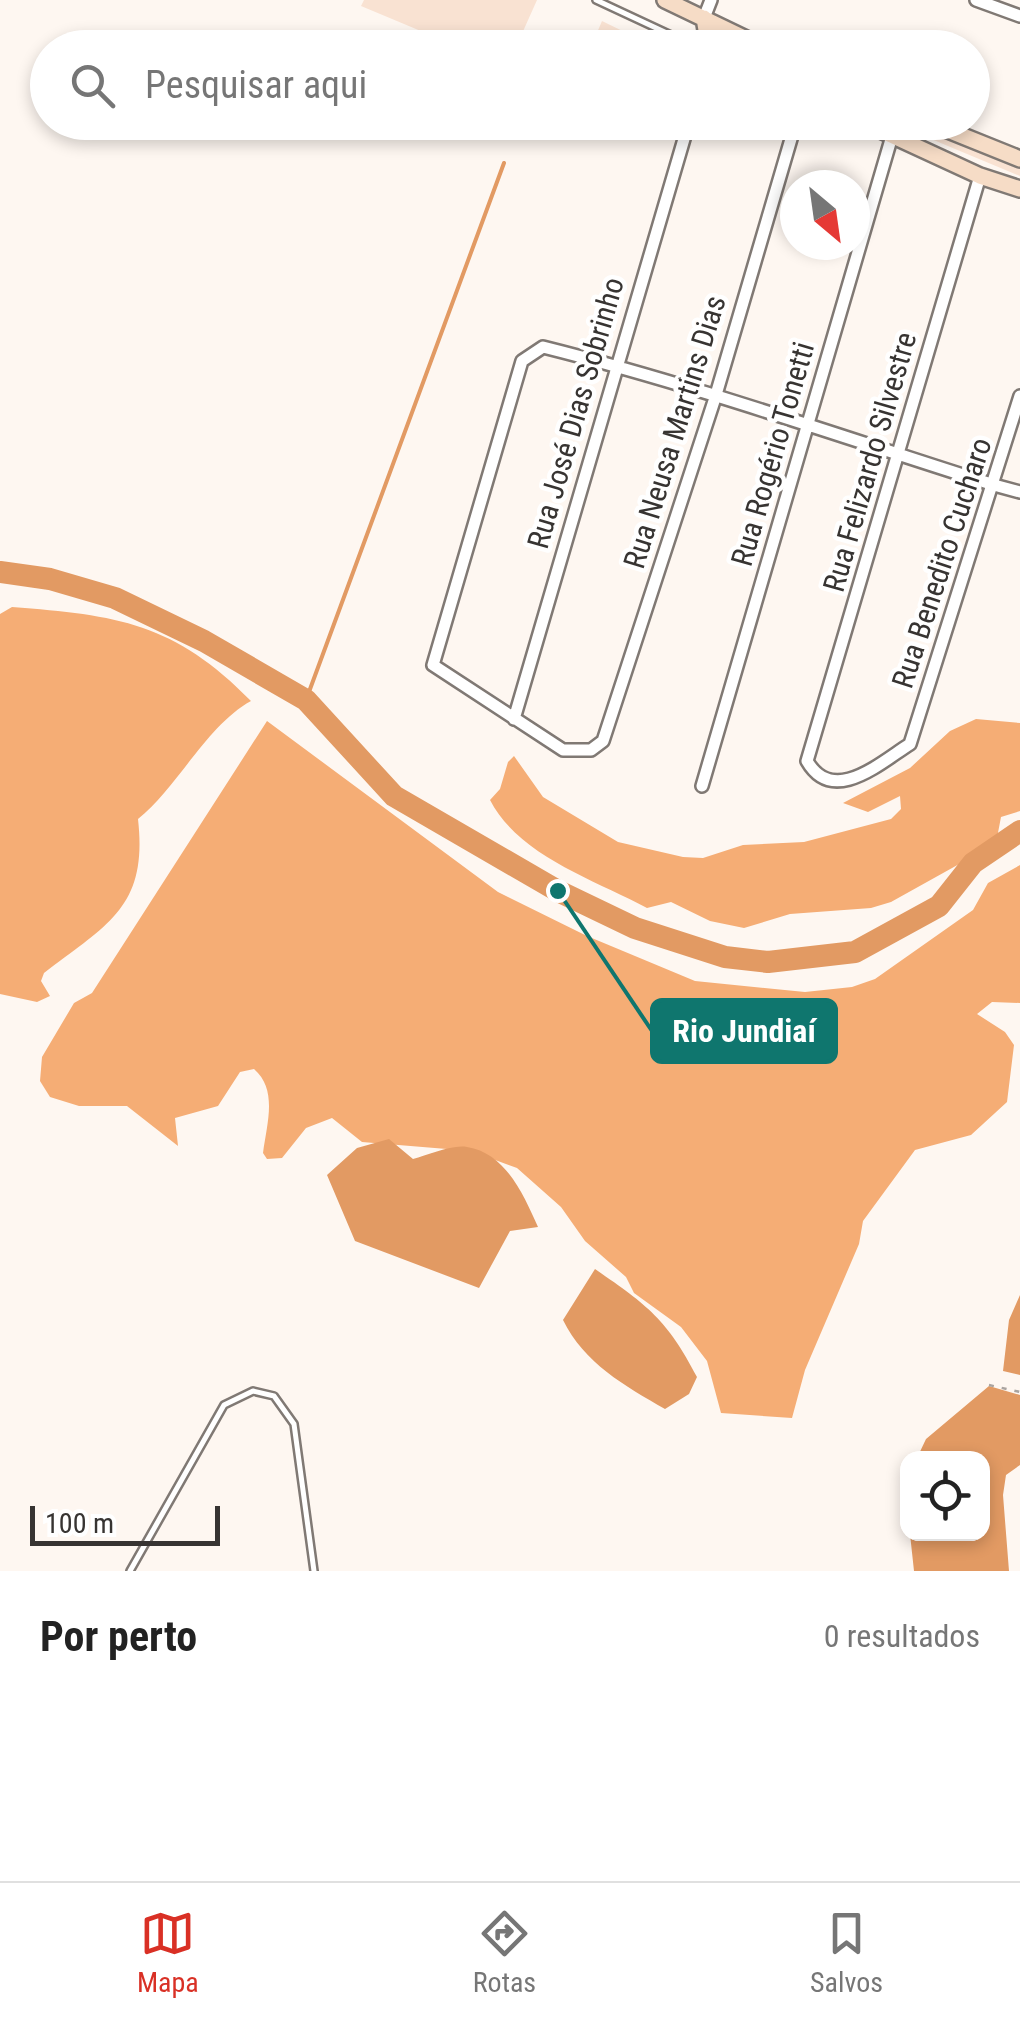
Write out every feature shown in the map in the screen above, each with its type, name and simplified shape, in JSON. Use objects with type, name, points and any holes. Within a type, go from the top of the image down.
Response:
[{"type":"main road","points":[[665,0],[728,30]]},
{"type":"main road","points":[[704,18],[706,30]]},
{"type":"main road","points":[[901,140],[980,176],[1020,189]]},
{"type":"main road","points":[[974,140],[1020,158]]},
{"type":"street","points":[[704,18],[711,0]]},
{"type":"street","points":[[976,0],[1020,16]]},
{"type":"street","name":"Rua José Dias Sobrinho","points":[[514,719],[685,140]]},
{"type":"street","name":"Rua Neusa Martins Dias","points":[[514,719],[562,750],[591,750],[603,741],[715,398],[791,140]]},
{"type":"street","name":"Rua Rogério Tonetti","points":[[702,786],[891,140]]},
{"type":"street","name":"Rua Felizardo Silvestre","points":[[910,744],[852,780],[833,782],[815,774],[807,761],[980,176]]},
{"type":"street","points":[[514,719],[432,665],[432,655],[522,361],[543,348],[1020,492]]},
{"type":"street","name":"Rua Benedito Cucharo","points":[[910,744],[1020,396]]},
{"type":"lane","points":[[596,0],[660,30]]},
{"type":"lane","points":[[130,1571],[224,1406],[253,1391],[274,1396],[294,1424],[314,1571]]},
{"type":"path","points":[[988,1384],[1020,1392]]},
{"type":"shaded area","points":[[364,0],[537,0],[524,30],[418,30],[361,6]]},
{"type":"shaded area","points":[[602,21],[620,30],[598,30]]},
{"type":"shaded area","points":[[934,140],[958,140],[1020,165],[1020,176]]},
{"type":"shaded area","points":[[12,607],[114,620],[170,639],[223,675],[251,701],[220,725],[138,819],[137,873],[130,893],[105,926],[44,973],[41,981],[50,996],[37,1002],[0,994],[0,614]]},
{"type":"shaded area","points":[[976,719],[1020,723],[1020,811],[1001,817],[997,838],[988,848],[891,902],[871,908],[790,914],[744,928],[710,921],[671,902],[647,908],[538,851],[503,820],[490,800],[500,789],[508,762],[514,756],[543,797],[618,842],[703,858],[743,845],[804,842],[891,819],[901,809],[900,796],[868,812],[843,803],[910,768],[950,731]]},
{"type":"shaded area","points":[[267,721],[498,892],[587,936],[695,981],[805,992],[852,987],[875,979],[973,910],[988,883],[1020,865],[1020,1003],[992,1002],[977,1014],[1005,1032],[1014,1045],[1007,1102],[971,1135],[915,1150],[863,1221],[859,1244],[805,1370],[792,1418],[721,1413],[707,1361],[681,1327],[634,1293],[626,1277],[585,1241],[561,1207],[517,1168],[471,1151],[362,1142],[332,1118],[306,1128],[282,1158],[267,1159],[263,1153],[268,1097],[254,1069],[240,1072],[218,1106],[175,1118],[178,1146],[127,1106],[79,1106],[50,1097],[40,1081],[42,1057],[74,1003],[92,993]]},
{"type":"shaded area","points":[[389,1139],[413,1159],[455,1147],[481,1151],[503,1167],[520,1190],[538,1227],[510,1231],[479,1288],[355,1241],[327,1175],[357,1148]]},
{"type":"shaded area","points":[[595,1269],[654,1315],[676,1341],[697,1377],[689,1394],[665,1409],[594,1361],[563,1320]]},
{"type":"shaded area","points":[[1020,1295],[1020,1375],[1003,1371],[1009,1320]]},
{"type":"shaded area","points":[[989,1386],[1020,1395],[1020,1465],[1006,1475],[1003,1495],[1009,1571],[914,1571],[911,1541],[990,1541],[990,1451],[920,1451],[926,1439]]},
{"type":"waterway","points":[[306,700],[504,163]]},
{"type":"waterway","points":[[0,572],[50,579],[115,598],[204,641],[306,700],[394,796],[558,891],[635,928],[725,957],[768,962],[855,952],[939,906],[973,863],[1020,831]]},
{"type":"place","name":"Rio Jundiaí","points":[[558,891]]}]
